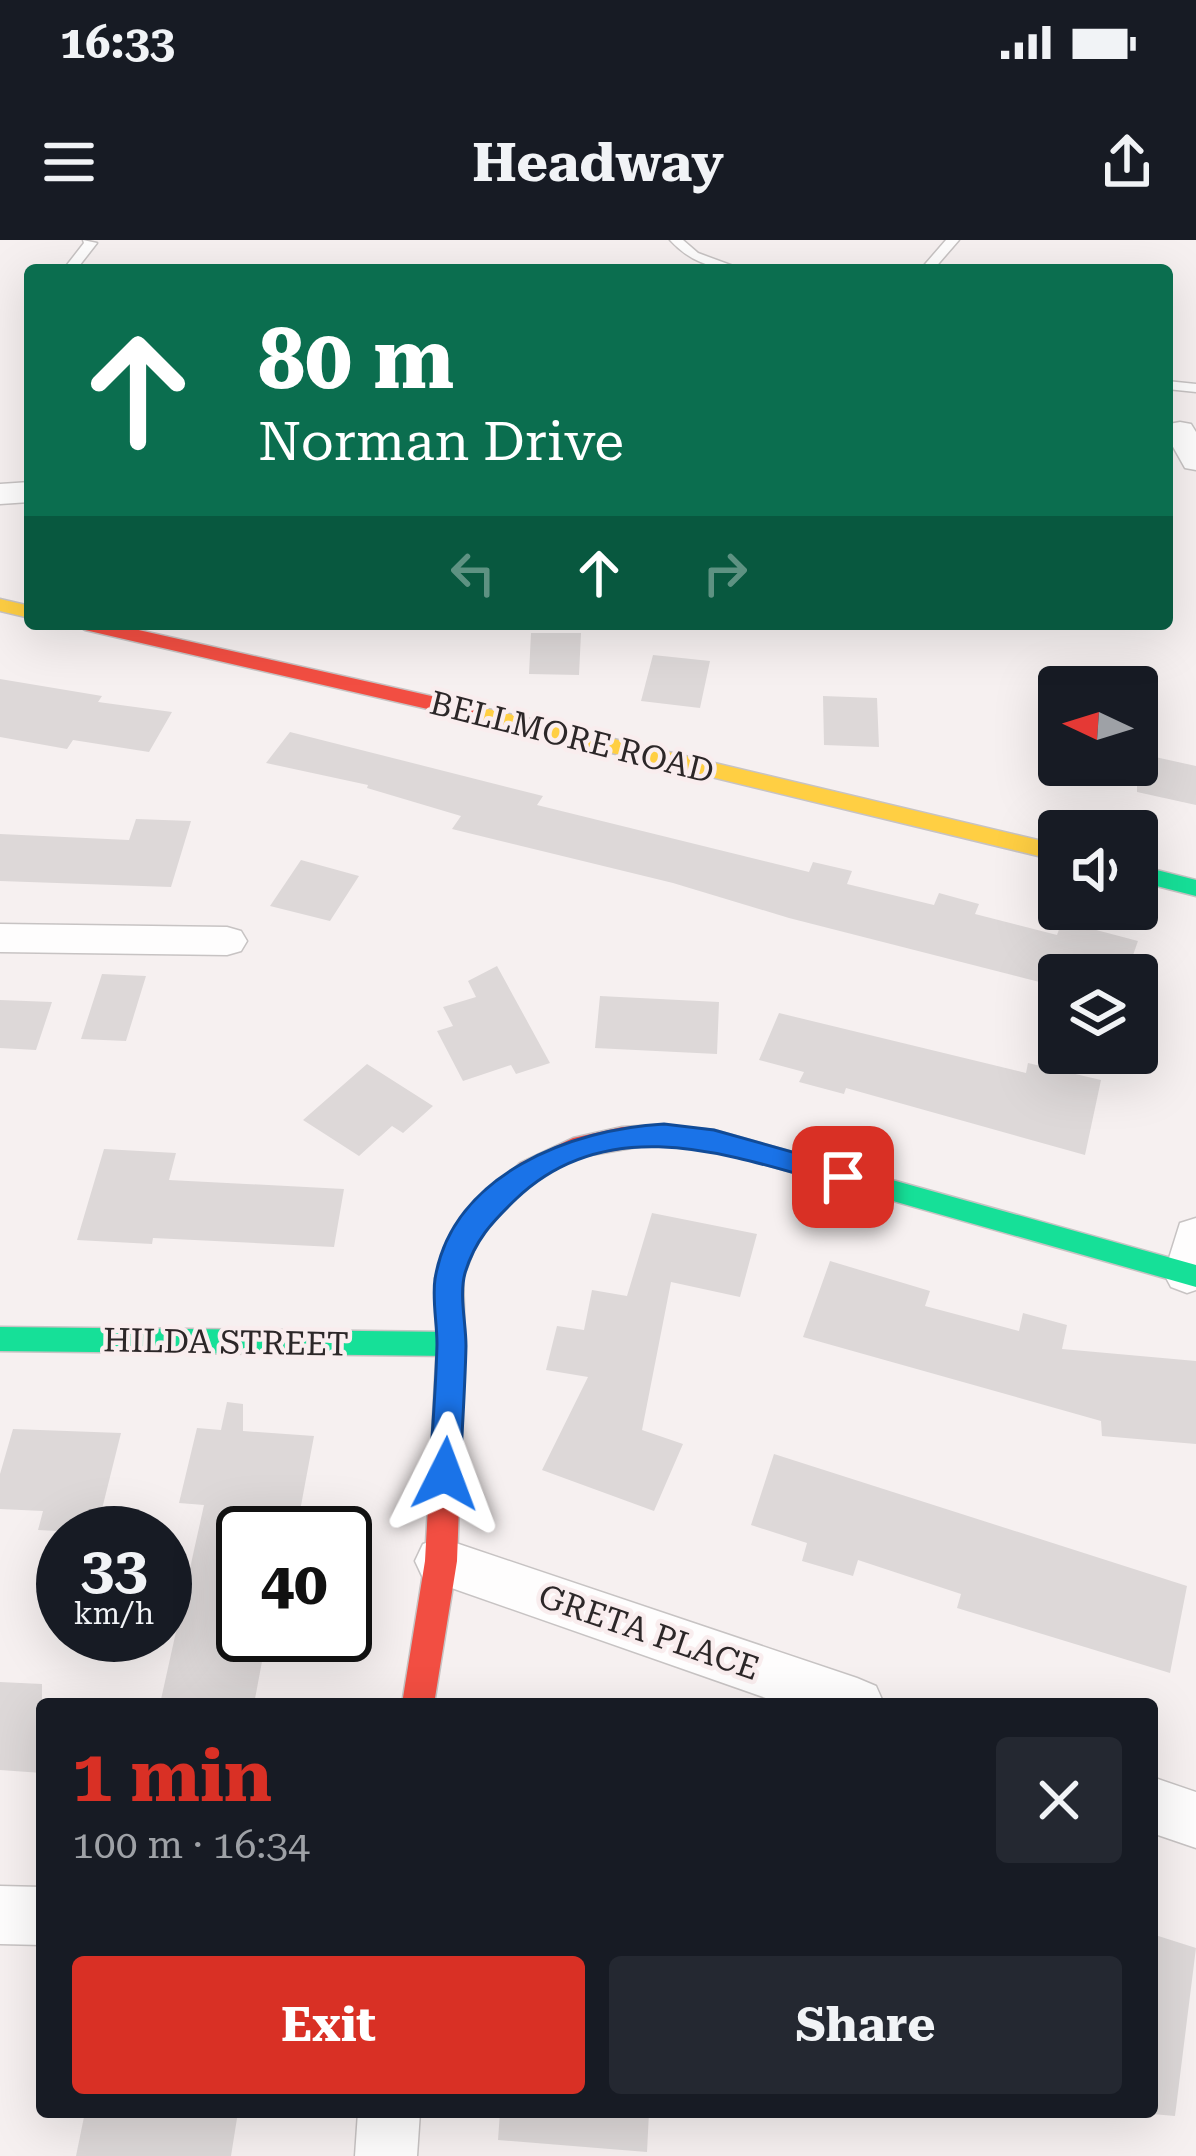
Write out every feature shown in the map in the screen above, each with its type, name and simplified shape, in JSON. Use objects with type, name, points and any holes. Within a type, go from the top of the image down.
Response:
[{"type":"street","points":[[1181,430],[1196,461]]},
{"type":"street","name":"BELLMORE ROAD","points":[[112,630],[1038,848]]},
{"type":"street","points":[[1158,878],[1196,888]]},
{"type":"street","points":[[0,938],[226,941]]},
{"type":"street","points":[[419,1698],[441,1561],[452,1344],[449,1278],[470,1226],[529,1170],[573,1148],[622,1137],[714,1140],[1193,1262]]},
{"type":"street","name":"HILDA STREET","points":[[0,1339],[452,1344]]},
{"type":"street","name":"GRETA PLACE","points":[[441,1561],[840,1698]]},
{"type":"street","points":[[1158,1807],[1196,1820]]},
{"type":"street","points":[[0,1916],[36,1916]]},
{"type":"street","points":[[386,2156],[389,2118]]},
{"type":"lane","points":[[74,264],[91,244],[89,240]]},
{"type":"lane","points":[[676,240],[693,256],[719,264]]},
{"type":"lane","points":[[931,264],[953,240]]},
{"type":"building","points":[[531,633],[581,633],[579,675],[529,674]]},
{"type":"building","points":[[653,655],[710,661],[700,708],[641,701]]},
{"type":"building","points":[[0,679],[102,696],[98,702],[172,712],[149,752],[73,740],[67,749],[0,737]]},
{"type":"building","points":[[823,696],[877,698],[879,747],[824,745]]},
{"type":"building","points":[[290,732],[543,796],[537,805],[809,872],[813,862],[852,871],[847,884],[934,905],[939,893],[979,904],[975,914],[1057,935],[1059,930],[1096,930],[1138,941],[1133,954],[1038,954],[1038,982],[452,829],[461,816],[368,785],[266,763]]},
{"type":"building","points":[[1158,758],[1196,766],[1196,805],[1137,792],[1137,786],[1158,786]]},
{"type":"building","points":[[136,819],[191,821],[171,887],[0,881],[0,834],[129,840]]},
{"type":"building","points":[[301,860],[359,876],[330,921],[270,906]]},
{"type":"building","points":[[497,966],[550,1063],[516,1074],[511,1065],[463,1081],[437,1031],[453,1026],[443,1007],[476,997],[468,981]]},
{"type":"building","points":[[102,974],[146,976],[126,1041],[81,1039]]},
{"type":"building","points":[[600,996],[719,1002],[717,1054],[595,1048]]},
{"type":"building","points":[[0,1000],[52,1002],[36,1050],[0,1048]]},
{"type":"building","points":[[779,1013],[1026,1073],[1028,1063],[1038,1065],[1038,1074],[1101,1080],[1085,1155],[846,1088],[844,1094],[799,1082],[804,1072],[759,1060]]},
{"type":"building","points":[[367,1064],[433,1106],[403,1133],[392,1126],[359,1156],[303,1120]]},
{"type":"building","points":[[104,1149],[176,1153],[169,1180],[344,1189],[334,1247],[153,1238],[152,1244],[77,1240]]},
{"type":"building","points":[[652,1213],[757,1234],[740,1297],[671,1282],[642,1430],[683,1444],[654,1511],[542,1470],[588,1377],[546,1370],[557,1326],[584,1330],[592,1290],[627,1296]]},
{"type":"building","points":[[830,1261],[930,1291],[925,1306],[1019,1331],[1023,1313],[1067,1325],[1062,1349],[1196,1361],[1196,1444],[1102,1436],[1101,1421],[803,1337]]},
{"type":"building","points":[[227,1402],[243,1404],[243,1431],[314,1436],[301,1506],[216,1506],[216,1662],[262,1662],[255,1698],[161,1698],[169,1662],[192,1662],[192,1559],[204,1505],[179,1503],[197,1428],[221,1430]]},
{"type":"building","points":[[13,1429],[121,1433],[103,1506],[0,1509],[0,1474]]},
{"type":"building","points":[[774,1454],[1187,1586],[1170,1673],[957,1608],[961,1594],[858,1560],[853,1576],[802,1561],[807,1543],[751,1525]]},
{"type":"building","points":[[0,1682],[42,1684],[42,1698],[36,1698],[36,1773],[0,1770]]},
{"type":"building","points":[[1158,1936],[1196,1948],[1175,2116],[1158,2115]]},
{"type":"building","points":[[84,2118],[237,2118],[231,2156],[76,2156]]},
{"type":"building","points":[[500,2118],[649,2118],[647,2152],[498,2140]]},
{"type":"traffic: fast","points":[[1158,878],[1196,888]]},
{"type":"traffic: fast","points":[[658,1135],[714,1140],[1196,1276]]},
{"type":"traffic: fast","points":[[0,1339],[451,1344]]},
{"type":"traffic: slow","points":[[0,605],[24,611]]},
{"type":"traffic: slow","points":[[471,712],[1038,848]]},
{"type":"traffic: jam","points":[[111,630],[471,712]]},
{"type":"traffic: jam","points":[[419,1698],[441,1561],[451,1344],[449,1278],[470,1226],[529,1170],[573,1148],[658,1135]]},
{"type":"route","points":[[445,1474],[452,1344],[449,1278],[470,1226],[529,1170],[573,1148],[622,1137],[664,1135],[714,1140],[843,1177]]}]
